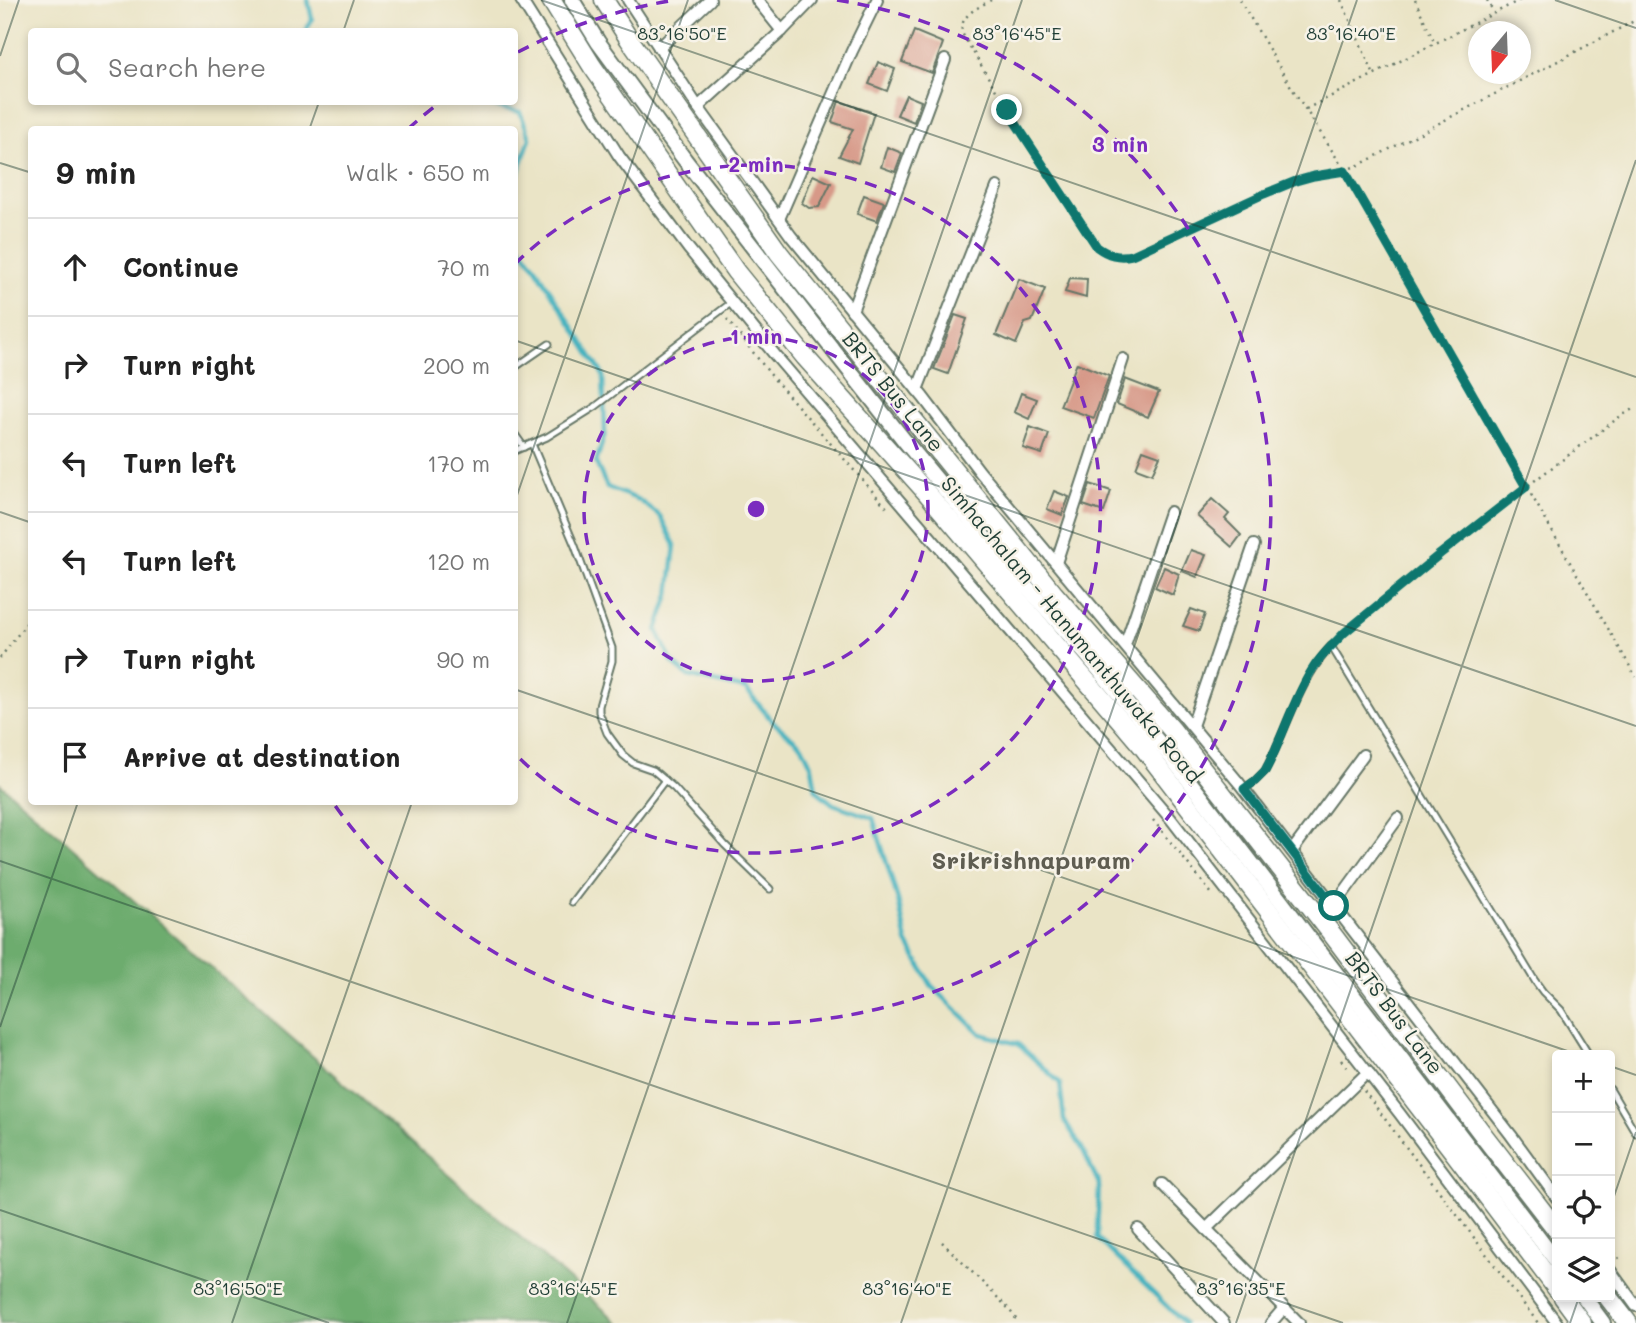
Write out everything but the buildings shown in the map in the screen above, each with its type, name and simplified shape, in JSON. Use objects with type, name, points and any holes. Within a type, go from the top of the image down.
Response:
[{"type":"main road","name":"Simhachalam - Hanumanthuwaka Road","points":[[551,0],[592,66],[736,272],[805,357],[926,492],[1143,747],[1552,1282]]},
{"type":"main road","name":"Simhachalam - Hanumanthuwaka Road","points":[[604,0],[779,253],[1054,594],[1173,731],[1332,934],[1552,1224]]},
{"type":"main road","points":[[1567,1302],[1582,1323]]},
{"type":"main road","points":[[1612,1302],[1628,1323]]},
{"type":"street","points":[[521,0],[619,156],[688,248],[775,355],[1171,820],[1558,1323]]},
{"type":"street","name":"BRTS Bus Lane","points":[[572,0],[598,42],[685,160],[815,327],[1004,561],[1086,654],[1170,756],[1552,1255]]},
{"type":"street","points":[[628,0],[698,107],[779,219],[980,472],[1244,789],[1552,1191]]},
{"type":"street","points":[[659,48],[710,0]]},
{"type":"street","points":[[757,0],[782,32]]},
{"type":"street","points":[[698,107],[782,32],[812,0]]},
{"type":"street","points":[[779,219],[877,0]]},
{"type":"street","points":[[852,311],[945,60]]},
{"type":"street","points":[[917,390],[997,187]]},
{"type":"street","points":[[1056,564],[1124,359]]},
{"type":"street","points":[[1125,645],[1170,512]]},
{"type":"street","points":[[1192,726],[1254,545]]},
{"type":"street","points":[[1292,851],[1363,755]]},
{"type":"street","points":[[1334,906],[1398,818]]},
{"type":"street","points":[[1206,1229],[1367,1072]]},
{"type":"street","points":[[1162,1184],[1299,1323]]},
{"type":"street","points":[[1138,1229],[1224,1323]]},
{"type":"street","points":[[1615,1277],[1636,1306]]},
{"type":"street","points":[[1588,1302],[1603,1323]]},
{"type":"street","points":[[1271,1323],[1284,1308]]},
{"type":"lane","points":[[518,449],[568,425],[595,407],[732,302]]},
{"type":"lane","points":[[518,365],[549,344]]},
{"type":"lane","points":[[518,439],[524,447]]},
{"type":"lane","points":[[532,444],[575,546],[611,648],[612,661],[599,712],[612,741],[623,755],[653,770],[665,780],[770,889]]},
{"type":"lane","points":[[1244,789],[1265,771],[1303,687],[1319,659],[1331,646],[1535,981],[1561,1010],[1586,1050]]},
{"type":"lane","points":[[572,902],[665,780]]},
{"type":"lane","points":[[1615,1097],[1636,1133]]},
{"type":"path","points":[[991,0],[965,17],[961,23],[962,33],[1007,110],[1097,247],[1105,253],[1122,257],[1132,255],[1296,181],[1345,171],[1409,141],[1636,20]]},
{"type":"path","points":[[1240,0],[1345,171],[1636,677]]},
{"type":"path","points":[[1340,0],[1374,75]]},
{"type":"path","points":[[1415,0],[1435,44]]},
{"type":"path","points":[[1488,0],[1494,13]]},
{"type":"path","points":[[1306,109],[1520,0]]},
{"type":"path","points":[[721,311],[774,379],[888,509]]},
{"type":"path","points":[[1331,646],[1440,554],[1636,407]]},
{"type":"path","points":[[0,657],[28,621]]},
{"type":"path","points":[[1154,820],[1212,895]]},
{"type":"path","points":[[1335,1052],[1538,1323]]},
{"type":"path","points":[[942,1242],[1008,1308],[1019,1323]]},
{"type":"green space","points":[[0,784],[619,1323],[0,1323]]},
{"type":"waterway","points":[[307,28],[312,19],[308,0]]},
{"type":"waterway","points":[[488,105],[520,112],[530,138],[518,173]]},
{"type":"waterway","points":[[518,243],[603,375],[605,433],[596,463],[607,487],[639,500],[660,516],[675,545],[669,595],[657,630],[672,662],[688,676],[746,689],[773,722],[802,746],[812,767],[816,790],[833,804],[873,818],[898,900],[907,942],[931,985],[981,1034],[1018,1044],[1060,1083],[1064,1120],[1082,1148],[1099,1184],[1097,1238],[1184,1323]]},
{"type":"district","name":"Srikrishnapuram","points":[[1031,861]]},
{"type":"route","points":[[1007,110],[1097,247],[1114,256],[1132,255],[1296,181],[1345,171],[1526,487],[1440,554],[1331,646],[1311,671],[1265,771],[1244,789],[1334,906]]}]
